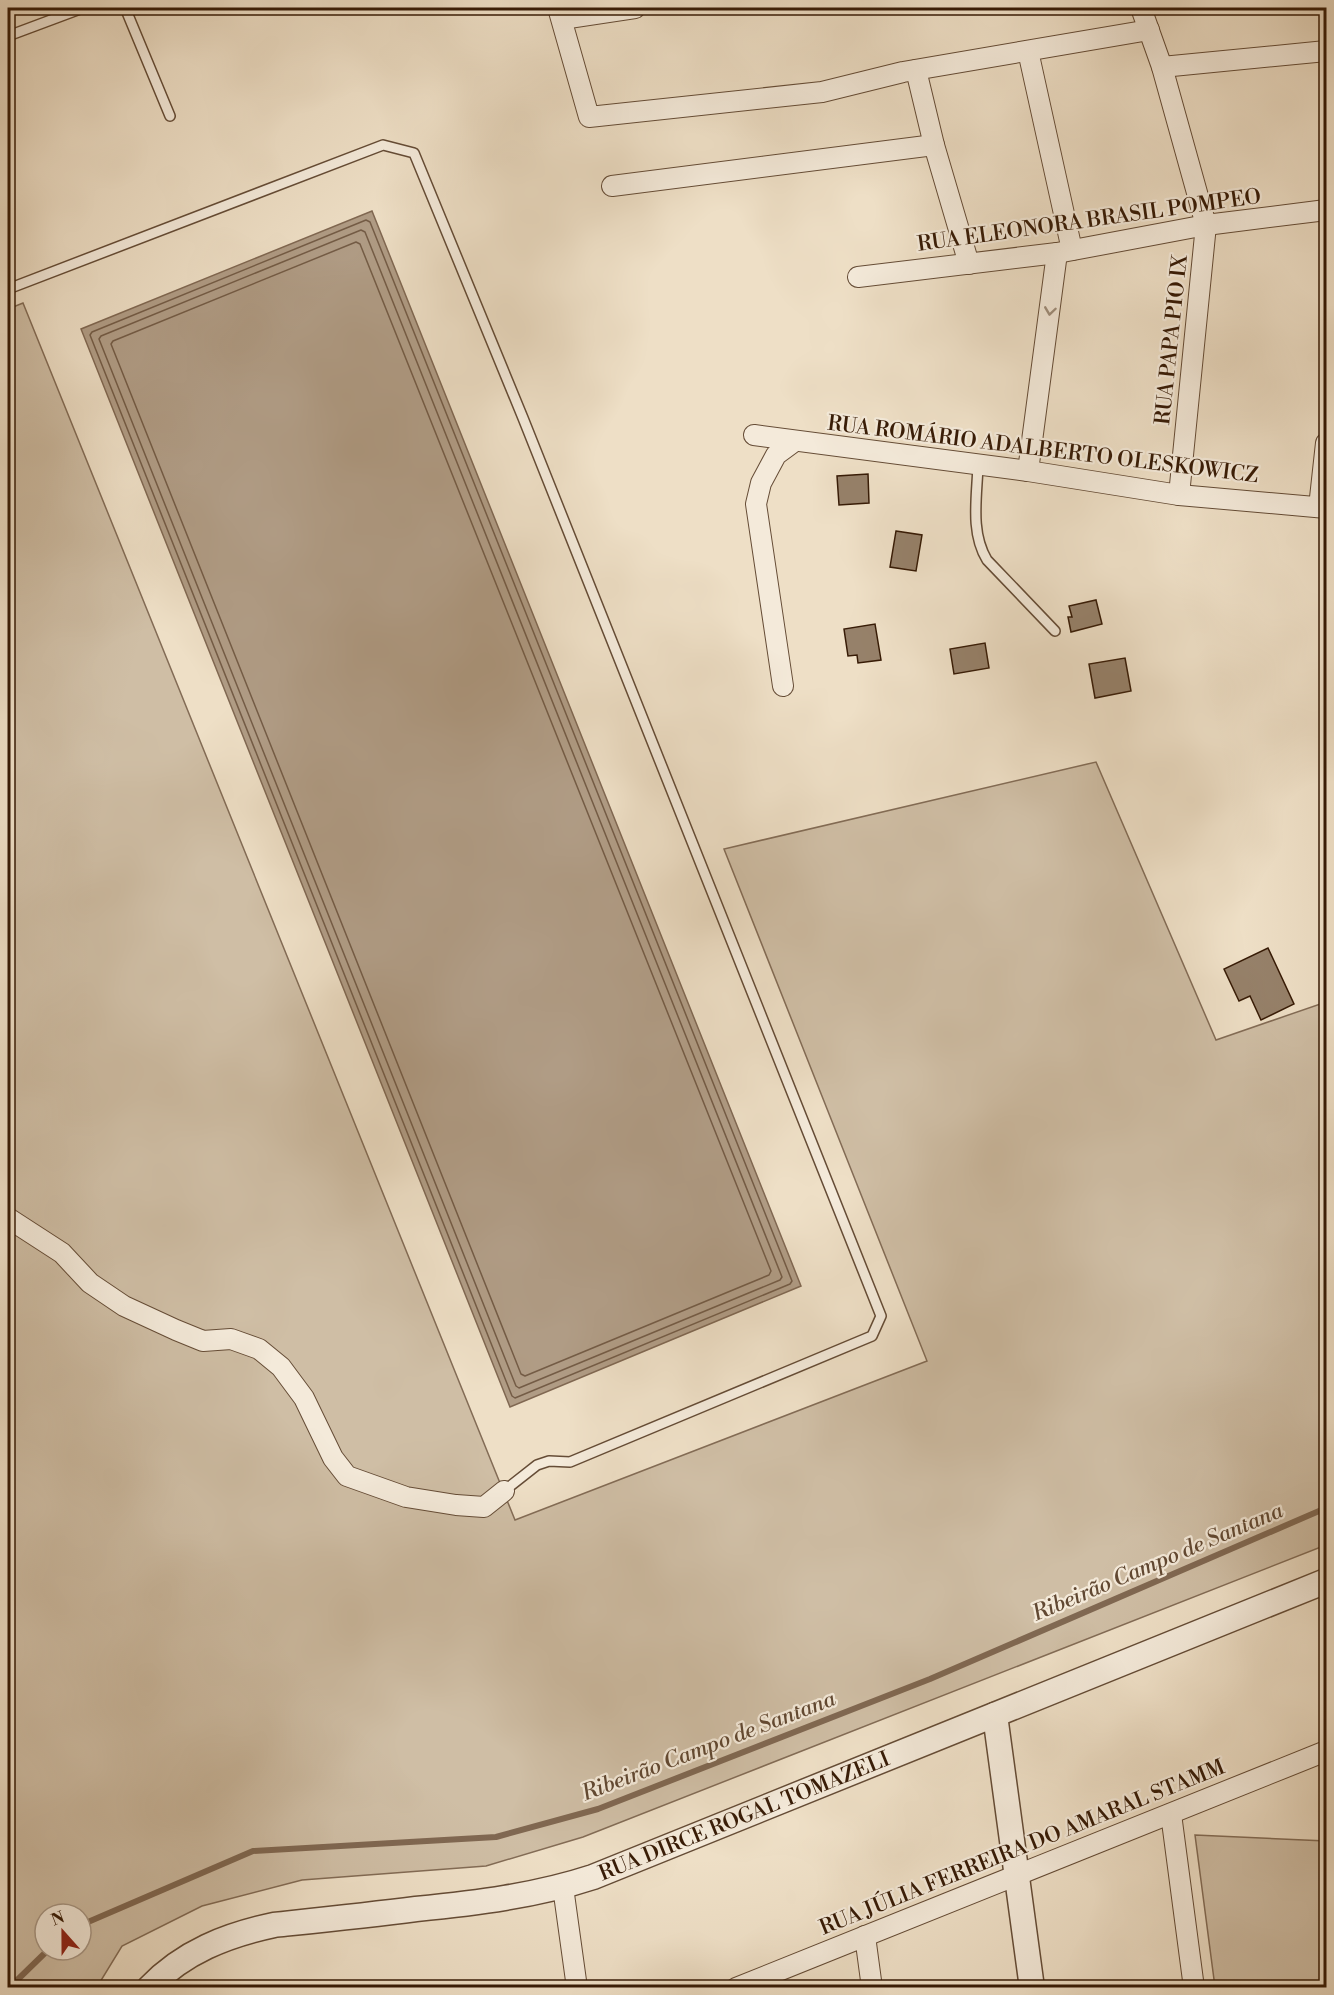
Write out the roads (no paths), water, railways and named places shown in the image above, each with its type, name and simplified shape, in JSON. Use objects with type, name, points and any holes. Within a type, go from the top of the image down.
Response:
[{"type":"street","points":[[635,8],[560,13],[589,117],[822,92],[916,70],[1149,30]]},
{"type":"street","points":[[1141,8],[1162,67],[1206,225]]},
{"type":"street","points":[[1028,51],[1065,252],[1028,471]]},
{"type":"street","points":[[1162,67],[1326,51]]},
{"type":"street","points":[[916,70],[934,145],[969,264]]},
{"type":"street","points":[[612,186],[934,145]]},
{"type":"street","name":"RUA ELEONORA BRASIL POMPEO","points":[[858,277],[1065,252],[1206,225],[1326,210]]},
{"type":"street","name":"RUA PAPA PIO IX","points":[[1179,495],[1206,225]]},
{"type":"street","name":"RUA ROMÁRIO ADALBERTO OLESKOWICZ","points":[[754,435],[1028,471],[1179,495],[1323,507]]},
{"type":"street","points":[[783,686],[756,504],[761,483],[776,455],[795,441]]},
{"type":"street","points":[[1323,507],[1326,443]]},
{"type":"street","points":[[8,1218],[62,1253],[90,1282],[124,1306],[203,1341],[231,1339],[259,1349],[281,1368],[304,1398],[333,1458],[347,1476],[406,1497],[456,1505],[484,1507],[504,1491]]},
{"type":"street","name":"RUA DIRCE ROGAL TOMAZELI","points":[[149,1988],[159,1977],[190,1955],[216,1941],[246,1931],[274,1925],[481,1902],[563,1887],[593,1877],[1326,1581]]},
{"type":"street","points":[[995,1715],[1032,1988]]},
{"type":"street","name":"RUA JÚLIA FERREIRA DO AMARAL STAMM","points":[[736,1988],[1326,1751]]},
{"type":"street","points":[[1170,1814],[1194,1988]]},
{"type":"street","points":[[563,1887],[577,1988]]},
{"type":"street","points":[[865,1936],[872,1988]]},
{"type":"lane","points":[[8,36],[83,8]]},
{"type":"lane","points":[[123,8],[126,10],[170,116]]},
{"type":"lane","points":[[8,290],[383,145],[414,153],[524,418],[881,1316],[872,1336],[570,1462],[549,1461],[537,1465],[504,1491]]},
{"type":"lane","points":[[978,465],[975,527],[981,549],[987,560],[1055,631]]},
{"type":"water","points":[[372,211],[801,1286],[510,1407],[81,329]]},
{"type":"waterway","name":"Ribeirão Campo de Santana","points":[[93,1920],[253,1851],[496,1837],[598,1809],[930,1679],[1326,1508]]},
{"type":"waterway","name":"Ribeirão Campo de Santana","points":[[9,1988],[36,1962]]}]
